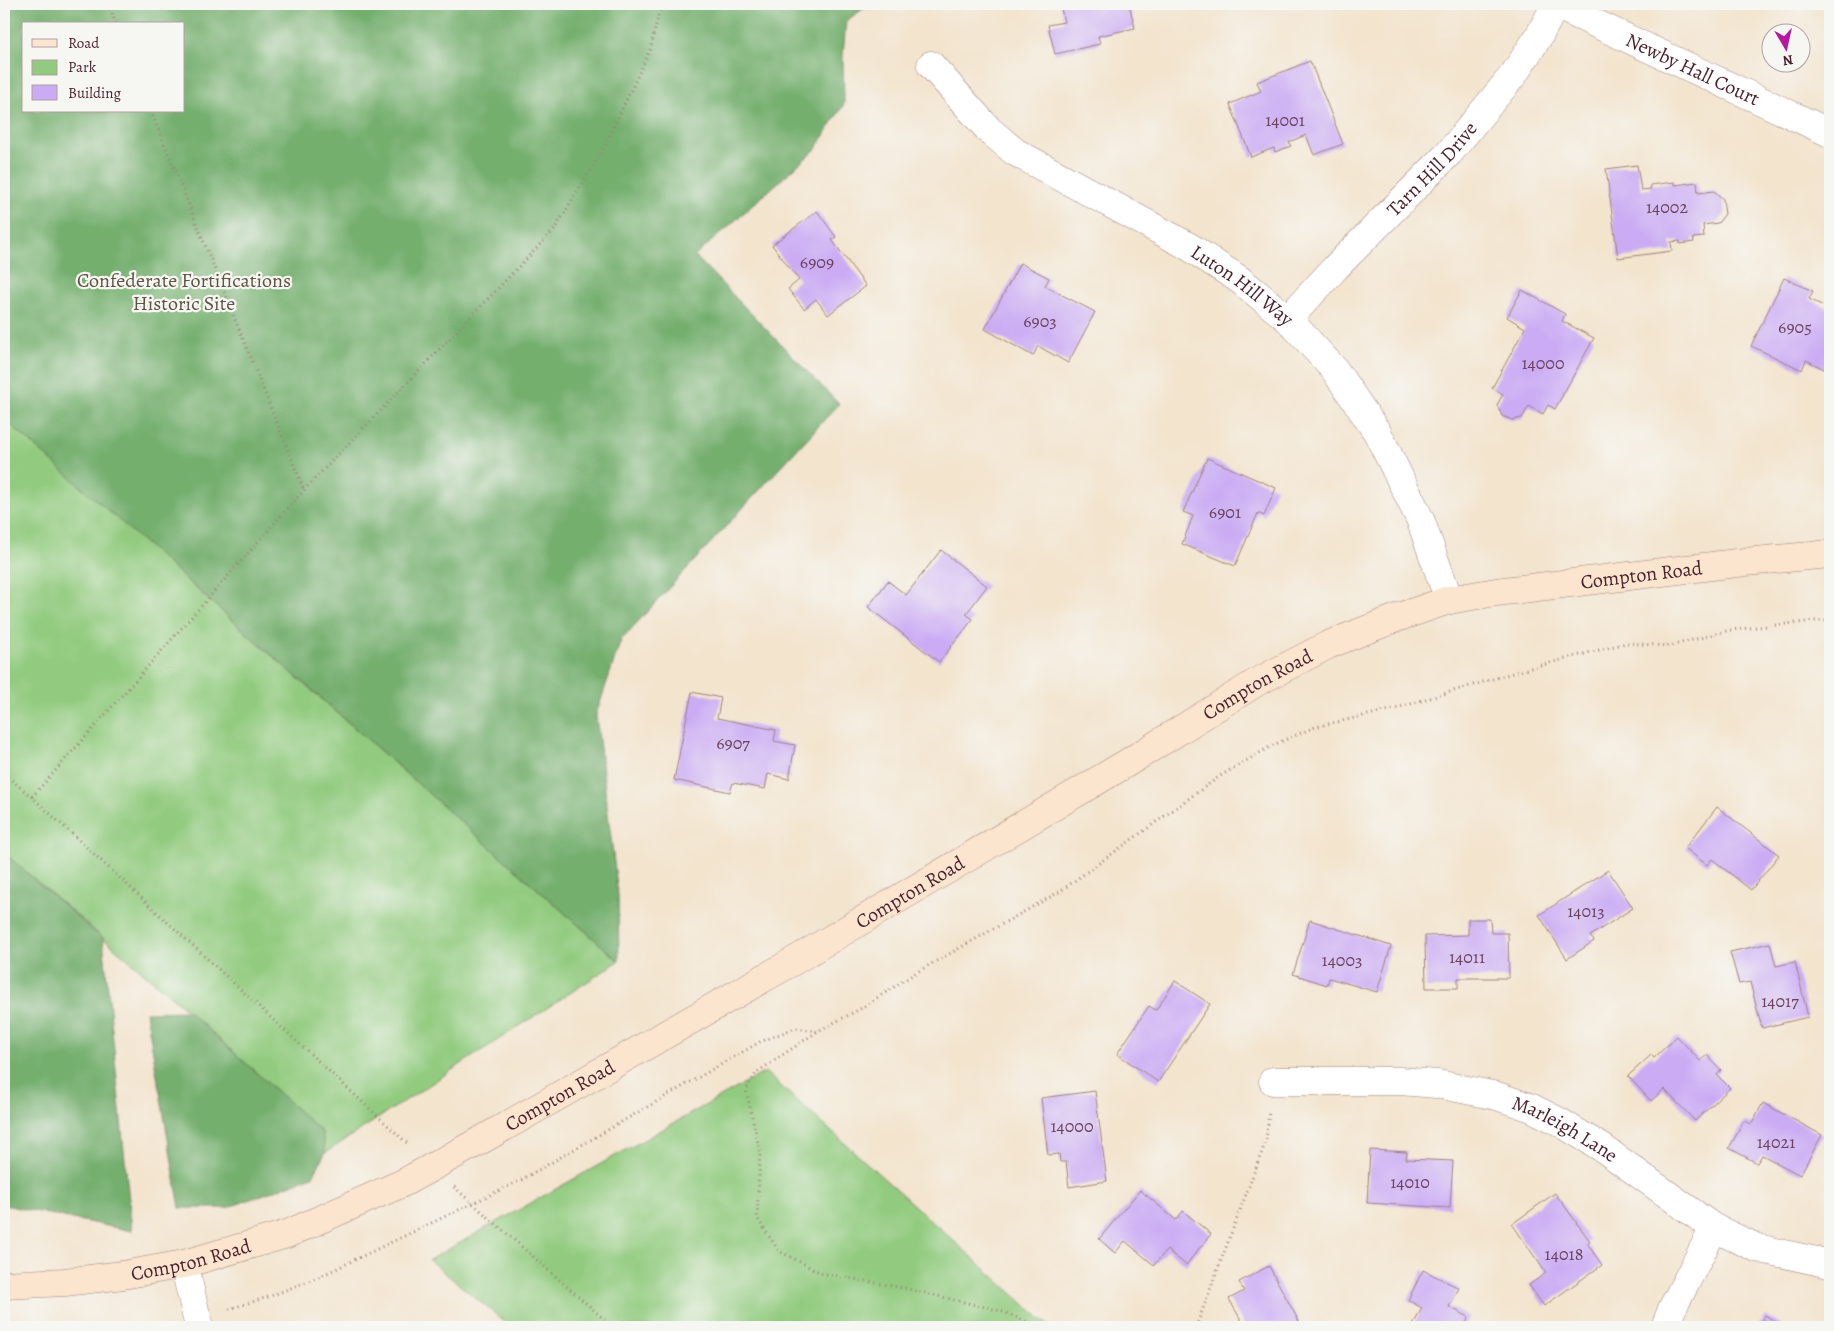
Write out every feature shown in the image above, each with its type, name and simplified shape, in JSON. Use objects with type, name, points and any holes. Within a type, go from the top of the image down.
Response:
[{"type":"main road","name":"Compton Road","points":[[4,1285],[66,1282],[123,1275],[184,1264],[287,1234],[403,1183],[792,962],[1126,763],[1257,682],[1328,645],[1449,600],[1505,591],[1726,564],[1830,554]]},
{"type":"street","name":"Newby Hall Court","points":[[1556,4],[1830,133]]},
{"type":"street","name":"Tarn Hill Drive","points":[[1288,319],[1449,153],[1514,74],[1539,36],[1556,4]]},
{"type":"street","name":"Luton Hill Way","points":[[930,65],[989,130],[1016,152],[1188,246],[1240,280],[1288,319],[1334,369],[1378,432],[1420,519],[1449,600]]},
{"type":"street","name":"Marleigh Lane","points":[[1273,1080],[1392,1080],[1437,1084],[1497,1096],[1532,1108],[1558,1121],[1604,1149],[1714,1228],[1757,1248],[1830,1264]]},
{"type":"street","points":[[1665,1327],[1672,1308],[1714,1228]]},
{"type":"street","points":[[184,1264],[199,1327]]},
{"type":"path","points":[[108,4],[115,22]]},
{"type":"path","points":[[32,797],[304,490],[554,230],[601,153],[650,50],[661,4]]},
{"type":"path","points":[[151,112],[304,490]]},
{"type":"path","points":[[1040,1327],[1001,1311],[904,1288],[821,1273],[779,1251],[757,1218],[760,1152],[746,1090],[756,1073],[818,1031],[860,1009],[917,972],[1059,892],[1220,776],[1273,745],[1315,727],[1394,710],[1519,670],[1626,643],[1670,646],[1730,630],[1830,621]]},
{"type":"path","points":[[4,774],[32,797],[472,1204],[613,1327]]},
{"type":"path","points":[[229,1309],[268,1297],[321,1276],[521,1180],[760,1042],[795,1028],[818,1031]]},
{"type":"path","points":[[1196,1327],[1266,1141],[1273,1080]]},
{"type":"path","points":[[160,1327],[166,1325]]},
{"type":"green space","name":"Confederate Fortifications Historic Site","points":[[4,4],[355,4],[167,563],[619,961],[325,1153],[322,1132],[188,1011],[4,853]]},
{"type":"green space","name":"Confederate Fortifications Historic Site","points":[[4,4],[870,4],[846,21],[843,56],[844,104],[816,149],[695,256],[839,404],[621,640],[596,715],[618,895],[619,961],[4,419]]},
{"type":"green space","points":[[4,853],[103,939],[132,1231],[4,1205]]},
{"type":"green space","points":[[188,1011],[322,1132],[325,1153],[313,1176],[227,1208],[180,1208],[146,1012]]},
{"type":"green space","points":[[765,1072],[1050,1327],[511,1327],[429,1260]]},
{"type":"building","points":[[1060,4],[1129,4],[1135,28],[1098,36],[1100,44],[1055,54],[1048,25],[1064,22]]},
{"type":"building","points":[[1736,4],[1748,4],[1737,7]]},
{"type":"building","points":[[1310,61],[1343,144],[1314,155],[1306,135],[1289,142],[1291,146],[1275,152],[1274,148],[1251,157],[1230,104],[1261,91],[1257,82]]},
{"type":"building","points":[[1637,165],[1641,190],[1651,189],[1650,185],[1675,182],[1675,185],[1697,182],[1698,193],[1714,191],[1723,199],[1725,214],[1718,223],[1703,225],[1704,237],[1693,238],[1694,242],[1680,244],[1680,241],[1671,242],[1672,251],[1618,258],[1606,169]]},
{"type":"building","points":[[817,211],[836,237],[832,240],[866,286],[828,315],[816,299],[804,309],[788,289],[799,280],[772,245]]},
{"type":"building","points":[[1020,263],[1049,278],[1045,286],[1095,312],[1068,363],[1038,346],[1033,356],[985,329]]},
{"type":"building","points":[[1784,278],[1813,291],[1809,299],[1830,309],[1830,372],[1806,360],[1802,370],[1751,346]]},
{"type":"building","points":[[1522,290],[1565,314],[1562,321],[1594,338],[1555,409],[1548,405],[1543,414],[1529,406],[1522,418],[1513,420],[1502,416],[1497,405],[1503,394],[1492,388],[1525,328],[1507,317]]},
{"type":"building","points":[[1207,458],[1276,488],[1264,516],[1258,513],[1235,566],[1182,544],[1193,516],[1183,512]]},
{"type":"building","points":[[941,550],[987,586],[966,614],[973,619],[939,662],[868,607],[888,581],[906,595]]},
{"type":"building","points":[[692,692],[721,698],[717,718],[776,730],[774,741],[795,745],[789,779],[768,774],[765,789],[733,783],[730,792],[674,780]]},
{"type":"building","points":[[1717,807],[1779,855],[1751,890],[1712,859],[1707,865],[1685,848]]},
{"type":"building","points":[[1608,870],[1633,908],[1590,936],[1594,941],[1567,959],[1539,915]]},
{"type":"building","points":[[1468,919],[1490,919],[1491,933],[1508,933],[1509,978],[1458,978],[1458,988],[1426,988],[1425,936],[1468,935]]},
{"type":"building","points":[[1310,920],[1391,946],[1377,992],[1329,978],[1327,985],[1293,974]]},
{"type":"building","points":[[1770,943],[1776,966],[1795,962],[1808,1017],[1762,1028],[1750,982],[1739,984],[1730,952]]},
{"type":"building","points":[[1175,981],[1210,1004],[1158,1082],[1117,1054],[1149,1006],[1156,1010]]},
{"type":"building","points":[[1677,1036],[1700,1061],[1707,1055],[1721,1070],[1717,1075],[1730,1088],[1695,1121],[1664,1089],[1651,1101],[1628,1076],[1651,1055],[1654,1058]]},
{"type":"building","points":[[1095,1091],[1107,1181],[1069,1187],[1066,1162],[1060,1162],[1059,1154],[1048,1155],[1041,1098]]},
{"type":"building","points":[[1763,1103],[1822,1135],[1800,1175],[1762,1155],[1757,1163],[1729,1148],[1744,1121],[1751,1124]]},
{"type":"building","points":[[1370,1150],[1407,1152],[1406,1159],[1453,1161],[1450,1208],[1367,1203]]},
{"type":"building","points":[[1140,1190],[1176,1220],[1183,1211],[1211,1234],[1186,1265],[1167,1250],[1154,1265],[1125,1241],[1115,1253],[1099,1239]]},
{"type":"building","points":[[1555,1193],[1590,1241],[1587,1243],[1602,1265],[1544,1306],[1529,1285],[1546,1273],[1512,1224]]},
{"type":"building","points":[[1269,1266],[1302,1327],[1245,1327],[1229,1299],[1244,1291],[1239,1282]]},
{"type":"building","points":[[1423,1270],[1459,1288],[1449,1307],[1469,1317],[1464,1327],[1412,1327],[1422,1308],[1408,1300]]},
{"type":"building","points":[[1765,1315],[1784,1327],[1757,1327]]}]
